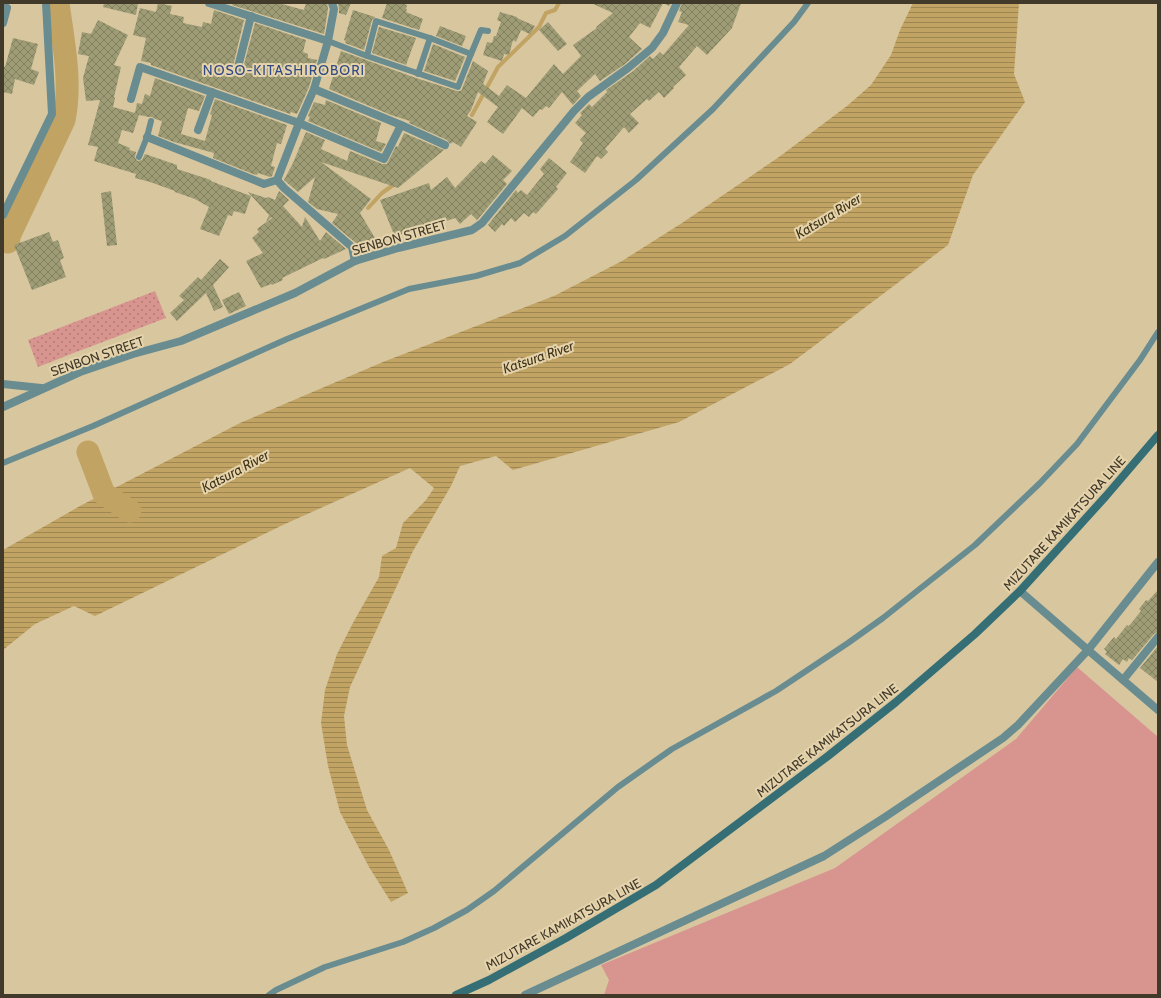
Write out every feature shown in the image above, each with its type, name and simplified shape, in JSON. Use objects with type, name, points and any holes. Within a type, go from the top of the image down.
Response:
[{"type":"main road","name":"MIZUTARE KAMIKATSURA LINE","points":[[456,995],[489,980],[566,938],[656,885],[828,756],[896,702],[975,634],[1020,590],[1106,496],[1158,435]]},
{"type":"street","points":[[3,214],[6,203],[52,114],[46,3]]},
{"type":"street","points":[[209,3],[328,41]]},
{"type":"street","points":[[277,180],[314,89],[328,41],[334,10],[332,3]]},
{"type":"street","name":"SENBON STREET","points":[[3,406],[80,372],[133,354],[181,341],[295,293],[355,261],[398,248],[472,230],[482,223],[574,111],[588,97],[628,68],[652,48],[663,33],[677,3]]},
{"type":"street","points":[[3,7],[7,8],[3,24]]},
{"type":"street","points":[[237,71],[251,16]]},
{"type":"street","points":[[131,99],[140,67],[299,123],[384,159],[401,125]]},
{"type":"street","points":[[314,89],[445,144]]},
{"type":"street","points":[[198,130],[212,92]]},
{"type":"street","points":[[147,137],[264,184],[277,180]]},
{"type":"street","points":[[277,180],[284,188],[352,247],[355,261]]},
{"type":"street","points":[[3,384],[42,388]]},
{"type":"street","points":[[525,995],[824,856],[1003,738],[1018,725],[1088,650],[1158,562]]},
{"type":"street","points":[[1020,590],[1158,710]]},
{"type":"street","points":[[1123,680],[1158,636]]},
{"type":"lane","points":[[3,463],[93,426],[99,422],[287,340],[409,289],[476,276],[520,263],[565,236],[636,180],[713,109],[794,22],[808,3]]},
{"type":"lane","points":[[366,56],[376,20],[430,38],[471,54]]},
{"type":"lane","points":[[328,41],[366,56],[458,87],[481,30],[488,31]]},
{"type":"lane","points":[[418,74],[430,38]]},
{"type":"lane","points":[[139,157],[147,137],[151,121]]},
{"type":"lane","points":[[268,995],[325,967],[403,942],[468,910],[494,891],[618,787],[672,750],[776,691],[883,618],[975,545],[1040,484],[1077,444],[1140,360],[1158,332]]},
{"type":"shaded area","points":[[155,291],[166,318],[38,367],[28,340]]},
{"type":"shaded area","points":[[1077,667],[1158,737],[1158,995],[604,995],[609,980],[601,965],[835,868],[1016,739]]},
{"type":"water","name":"Katsura River","points":[[913,3],[1019,3],[1014,74],[1025,102],[973,175],[948,245],[790,364],[679,422],[513,470],[496,456],[460,466],[451,486],[413,551],[350,687],[344,716],[347,745],[367,810],[389,850],[408,893],[391,902],[369,867],[340,812],[328,766],[321,723],[325,690],[337,654],[379,577],[382,556],[396,548],[403,523],[426,500],[434,488],[410,468],[285,524],[95,616],[74,606],[35,624],[3,650],[3,550],[80,506],[240,423],[383,362],[554,296],[622,261],[682,223],[779,157],[847,106],[871,85],[891,55],[900,30]]},
{"type":"building","points":[[104,3],[138,3],[136,15],[103,7]]},
{"type":"building","points":[[158,3],[172,6],[170,14],[184,17],[183,23],[202,27],[203,22],[211,24],[214,10],[244,20],[232,70],[233,75],[236,76],[241,75],[255,23],[306,40],[303,52],[308,54],[308,58],[317,60],[309,87],[297,114],[291,112],[290,114],[151,65],[151,63],[141,61],[146,38],[133,35],[140,8],[156,12]]},
{"type":"building","points":[[233,3],[278,3],[304,10],[306,3],[327,3],[328,9],[324,34],[232,5]]},
{"type":"building","points":[[338,3],[351,3],[346,15],[339,13]]},
{"type":"building","points":[[387,3],[401,3],[407,5],[406,12],[423,19],[419,30],[382,18]]},
{"type":"building","points":[[591,3],[663,3],[650,28],[640,23],[629,37],[642,49],[625,64],[600,81],[595,74],[577,91],[581,96],[573,105],[562,92],[549,108],[546,106],[542,110],[540,109],[533,117],[522,108],[503,134],[487,122],[498,107],[478,92],[467,116],[477,122],[461,147],[453,142],[450,144],[447,140],[409,123],[410,121],[391,115],[329,89],[341,51],[457,91],[461,91],[473,61],[488,71],[483,84],[499,96],[507,85],[526,98],[554,64],[563,74],[581,56],[573,45],[597,28],[596,27],[613,13]]},
{"type":"building","points":[[663,3],[671,3],[669,6]]},
{"type":"building","points":[[682,3],[741,3],[732,28],[707,55],[697,46],[679,67],[686,75],[664,98],[659,92],[649,101],[647,99],[630,114],[639,123],[629,133],[624,127],[605,149],[608,152],[601,159],[597,156],[585,173],[570,162],[583,143],[580,140],[586,133],[575,123],[582,115],[580,113],[589,104],[592,107],[607,92],[606,90],[632,72],[650,56],[653,59],[660,52],[663,55],[689,25],[678,22],[682,12],[679,11]]},
{"type":"building","points":[[353,10],[375,17],[372,20],[364,50],[345,43],[346,41],[344,40]]},
{"type":"building","points":[[500,12],[517,17],[535,26],[530,34],[521,30],[516,42],[513,40],[509,55],[504,54],[502,61],[483,55],[487,42],[492,43],[494,36],[496,36],[501,22],[497,20]]},
{"type":"building","points":[[98,20],[128,35],[114,65],[121,67],[113,107],[135,113],[137,103],[142,104],[145,94],[150,96],[155,78],[205,96],[199,111],[188,108],[181,134],[205,141],[212,115],[210,114],[215,99],[287,125],[281,144],[277,143],[271,166],[275,167],[272,176],[270,177],[258,173],[257,175],[253,174],[213,158],[214,153],[158,136],[162,121],[152,117],[139,115],[133,133],[122,130],[118,143],[130,148],[129,150],[136,152],[135,157],[137,161],[142,160],[145,154],[177,165],[177,169],[211,180],[251,196],[245,214],[234,211],[232,216],[228,215],[219,236],[200,229],[209,207],[195,199],[175,191],[135,178],[136,174],[94,161],[98,147],[88,145],[100,100],[86,101],[83,78],[89,56],[78,54],[82,32],[91,34]]},
{"type":"building","points":[[548,22],[567,44],[558,51],[539,30]]},
{"type":"building","points":[[440,26],[466,36],[462,46],[436,36]]},
{"type":"building","points":[[379,27],[416,38],[406,65],[372,53]]},
{"type":"building","points":[[13,38],[38,44],[31,69],[39,72],[34,85],[15,79],[12,94],[3,92],[3,66],[5,67]]},
{"type":"building","points":[[433,44],[465,57],[455,81],[424,71]]},
{"type":"building","points":[[326,100],[381,123],[376,141],[386,144],[381,152],[308,121],[310,117],[308,116],[314,102],[325,105]]},
{"type":"building","points":[[306,132],[325,140],[321,149],[347,161],[350,151],[382,164],[387,164],[396,146],[398,147],[404,133],[444,150],[398,188],[321,162],[371,199],[360,213],[378,243],[360,254],[356,243],[332,223],[338,214],[317,209],[308,202],[315,177],[298,192],[284,180]]},
{"type":"building","points":[[493,155],[512,171],[503,180],[507,184],[477,220],[471,214],[460,224],[455,218],[432,226],[433,229],[423,233],[420,227],[395,237],[380,200],[429,183],[431,190],[447,177],[455,188],[481,161],[485,164]]},
{"type":"building","points":[[549,158],[567,173],[556,187],[558,189],[536,214],[533,212],[529,217],[524,213],[515,222],[511,218],[504,226],[502,224],[495,232],[488,225],[516,190],[518,193],[521,190],[527,195],[544,174],[540,169]]},
{"type":"building","points":[[111,191],[117,245],[107,246],[101,193]]},
{"type":"building","points":[[279,191],[289,200],[283,206],[302,227],[305,217],[320,241],[326,232],[346,249],[324,259],[323,258],[282,278],[283,280],[261,288],[246,261],[263,253],[252,238],[259,232],[257,229],[272,218],[271,217],[266,222],[269,215],[248,192],[275,200]]},
{"type":"building","points":[[49,232],[53,242],[58,240],[64,258],[60,260],[66,277],[32,290],[14,245]]},
{"type":"building","points":[[220,259],[229,267],[213,285],[223,307],[214,311],[206,293],[177,321],[170,313],[184,300],[179,296],[198,277],[201,280]]},
{"type":"building","points":[[239,292],[246,306],[229,314],[222,300]]},
{"type":"building","points":[[1158,590],[1158,632],[1154,634],[1132,660],[1129,658],[1127,662],[1123,659],[1119,665],[1105,654],[1107,652],[1104,649],[1114,637],[1116,639],[1127,625],[1129,626],[1141,611],[1139,609],[1146,600],[1148,601]]},
{"type":"building","points":[[1158,646],[1158,682],[1140,668]]},
{"type":"waterway","points":[[8,242],[10,234],[64,120],[67,76],[58,3]]},
{"type":"waterway","points":[[472,115],[498,67],[539,27],[546,13],[555,10],[559,3]]},
{"type":"waterway","points":[[368,208],[382,193],[396,183]]},
{"type":"waterway","points":[[88,452],[104,494],[130,511]]},
{"type":"district","name":"NOSO-KITASHIROBORI","points":[[284,70]]}]
